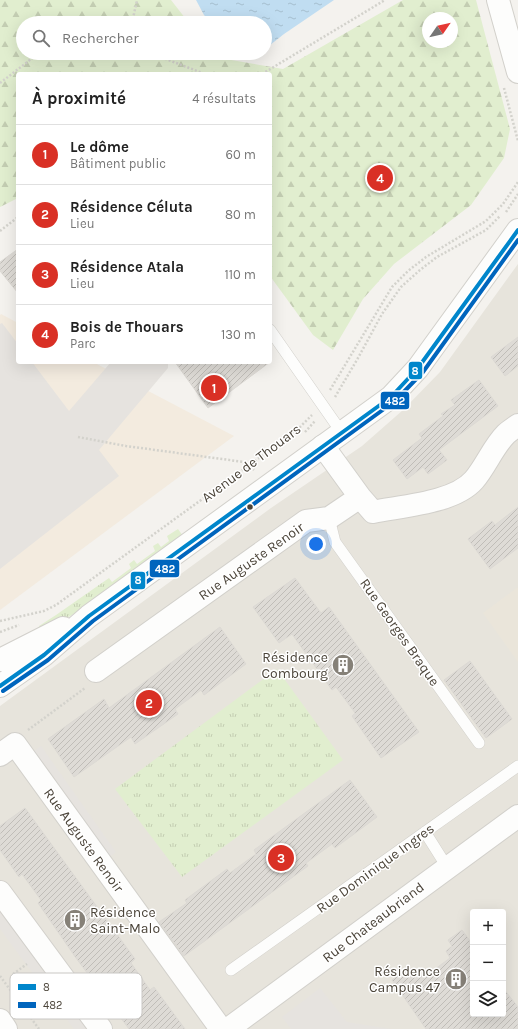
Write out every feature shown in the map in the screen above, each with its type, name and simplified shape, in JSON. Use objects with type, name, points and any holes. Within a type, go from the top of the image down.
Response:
[{"type":"street","points":[[498,0],[518,72]]},
{"type":"street","name":"Avenue de Thouars","points":[[2,669],[89,616],[391,397],[418,368],[518,230]]},
{"type":"street","points":[[323,446],[360,497],[373,512],[433,501],[464,489],[473,481],[505,435],[518,425]]},
{"type":"street","name":"Rue Auguste Renoir","points":[[96,672],[306,521],[329,518],[360,497]]},
{"type":"street","name":"Rue Auguste Renoir","points":[[7,749],[221,1029]]},
{"type":"street","name":"Rue Chateaubriand","points":[[228,1029],[518,816]]},
{"type":"street","points":[[0,892],[60,973]]},
{"type":"street","points":[[94,1019],[101,1029]]},
{"type":"street","points":[[0,1020],[6,1029]]},
{"type":"lane","points":[[272,333],[342,433]]},
{"type":"lane","name":"Rue Georges Braque","points":[[329,518],[335,542],[479,743]]},
{"type":"lane","name":"Rue Dominique Ingres","points":[[231,970],[518,766]]},
{"type":"lane","points":[[425,832],[448,867]]},
{"type":"path","points":[[134,16],[137,0]]},
{"type":"path","points":[[265,72],[385,0]]},
{"type":"path","points":[[0,83],[30,60]]},
{"type":"path","points":[[168,60],[200,72]]},
{"type":"path","name":"Avenue de Thouars","points":[[0,621],[44,611],[56,605],[295,432],[313,414],[324,407],[339,377],[392,287],[408,271],[426,257],[486,221],[503,204],[518,182]]},
{"type":"path","points":[[302,434],[324,407],[337,394],[382,314],[401,287],[437,257],[486,230],[506,211],[518,194]]},
{"type":"path","points":[[0,231],[16,219]]},
{"type":"path","points":[[78,436],[126,446],[244,462],[254,471],[259,467]]},
{"type":"path","points":[[0,632],[11,627],[24,624]]},
{"type":"path","points":[[7,749],[16,739],[95,681],[96,672]]},
{"type":"path","points":[[0,976],[10,990]]},
{"type":"path","points":[[32,1019],[39,1029]]},
{"type":"shaded area","points":[[518,264],[518,1029],[0,1029],[0,706],[271,508],[362,446],[403,410],[440,372]]},
{"type":"shaded area","points":[[1,314],[16,322],[16,364],[97,364],[234,436],[0,610]]},
{"type":"shaded area","points":[[2,323],[16,341],[16,364],[34,364],[69,411],[109,364],[168,364],[168,368],[99,450],[119,476],[0,569],[0,324]]},
{"type":"shaded area","points":[[518,587],[518,662],[483,613]]},
{"type":"shaded area","points":[[41,746],[116,852],[104,861],[28,755]]},
{"type":"shaded area","points":[[0,905],[50,973],[33,973],[0,929]]},
{"type":"shaded area","points":[[320,988],[347,1022],[391,1029],[291,1029],[282,1017]]},
{"type":"shaded area","points":[[67,1019],[84,1019],[91,1029],[74,1029]]},
{"type":"green space","points":[[0,0],[171,0],[184,16],[16,16],[16,60],[231,60],[283,69],[403,0],[476,0],[510,129],[504,158],[471,205],[394,264],[363,299],[333,350],[313,335],[272,279],[272,72],[16,72],[16,199],[0,207]]},
{"type":"green space","points":[[178,529],[183,536],[88,605],[41,634],[39,626],[109,578],[112,582],[131,568],[129,564],[134,560],[137,564],[155,551],[153,546],[158,543],[161,547],[169,541],[167,536]]},
{"type":"green space","points":[[277,669],[343,760],[182,877],[115,789]]},
{"type":"water","points":[[196,0],[334,0],[272,43],[272,16],[204,15]]},
{"type":"building","points":[[16,250],[16,291],[0,271],[0,262]]},
{"type":"building","points":[[518,337],[518,366],[505,376],[491,357]]},
{"type":"building","points":[[176,364],[267,364],[208,408]]},
{"type":"building","points":[[479,380],[498,406],[439,450],[447,460],[428,474],[423,467],[407,479],[393,460],[422,438],[419,434],[443,416],[441,414],[455,405],[451,400]]},
{"type":"building","points":[[518,507],[518,548],[490,569],[468,539],[492,521],[495,525]]},
{"type":"building","name":"Résidence Combourg","points":[[295,578],[321,613],[329,607],[419,732],[381,758],[352,716],[355,713],[336,687],[332,690],[292,634],[279,643],[253,607]]},
{"type":"building","points":[[220,627],[246,664],[204,695],[201,690],[175,709],[178,714],[135,744],[131,737],[74,777],[48,739],[104,699],[109,708]]},
{"type":"building","points":[[470,661],[512,719],[486,738],[444,680]]},
{"type":"building","points":[[350,780],[377,817],[335,848],[332,844],[306,863],[308,866],[184,956],[159,922],[187,903],[185,900],[227,869],[230,873],[256,854],[254,850]]},
{"type":"building","name":"Résidence Saint-Malo","points":[[25,808],[135,959],[131,963],[138,973],[87,973],[38,903],[41,900],[22,874],[19,877],[0,850],[0,826]]},
{"type":"building","name":"Résidence Campus 47","points":[[462,930],[470,941],[470,1017],[506,1017],[506,992],[518,1007],[518,1029],[426,1029],[392,980],[406,969],[411,976],[418,971],[423,978],[450,958],[446,951],[452,946],[448,940]]},
{"type":"building","name":"Résidence Saint-Malo","points":[[142,979],[150,990],[154,987],[185,1029],[129,1029],[122,1019],[142,1019]]},
{"type":"transit line","name":"8","points":[[0,686],[44,655],[89,616],[391,397],[418,368],[518,230]]},
{"type":"transit line","name":"482","points":[[3,691],[48,660],[93,621],[395,401],[423,372],[518,240]]},
{"type":"place","name":"Bois de Thouars","points":[[380,178]]},
{"type":"place","name":"Le dôme","points":[[214,388]]},
{"type":"place","name":"Résidence Combourg","points":[[343,665]]},
{"type":"place","name":"Résidence Céluta","points":[[149,703]]},
{"type":"place","name":"Résidence Atala","points":[[281,858]]},
{"type":"place","name":"Résidence Saint-Malo","points":[[75,920]]},
{"type":"place","name":"Résidence Campus 47","points":[[456,979]]}]
